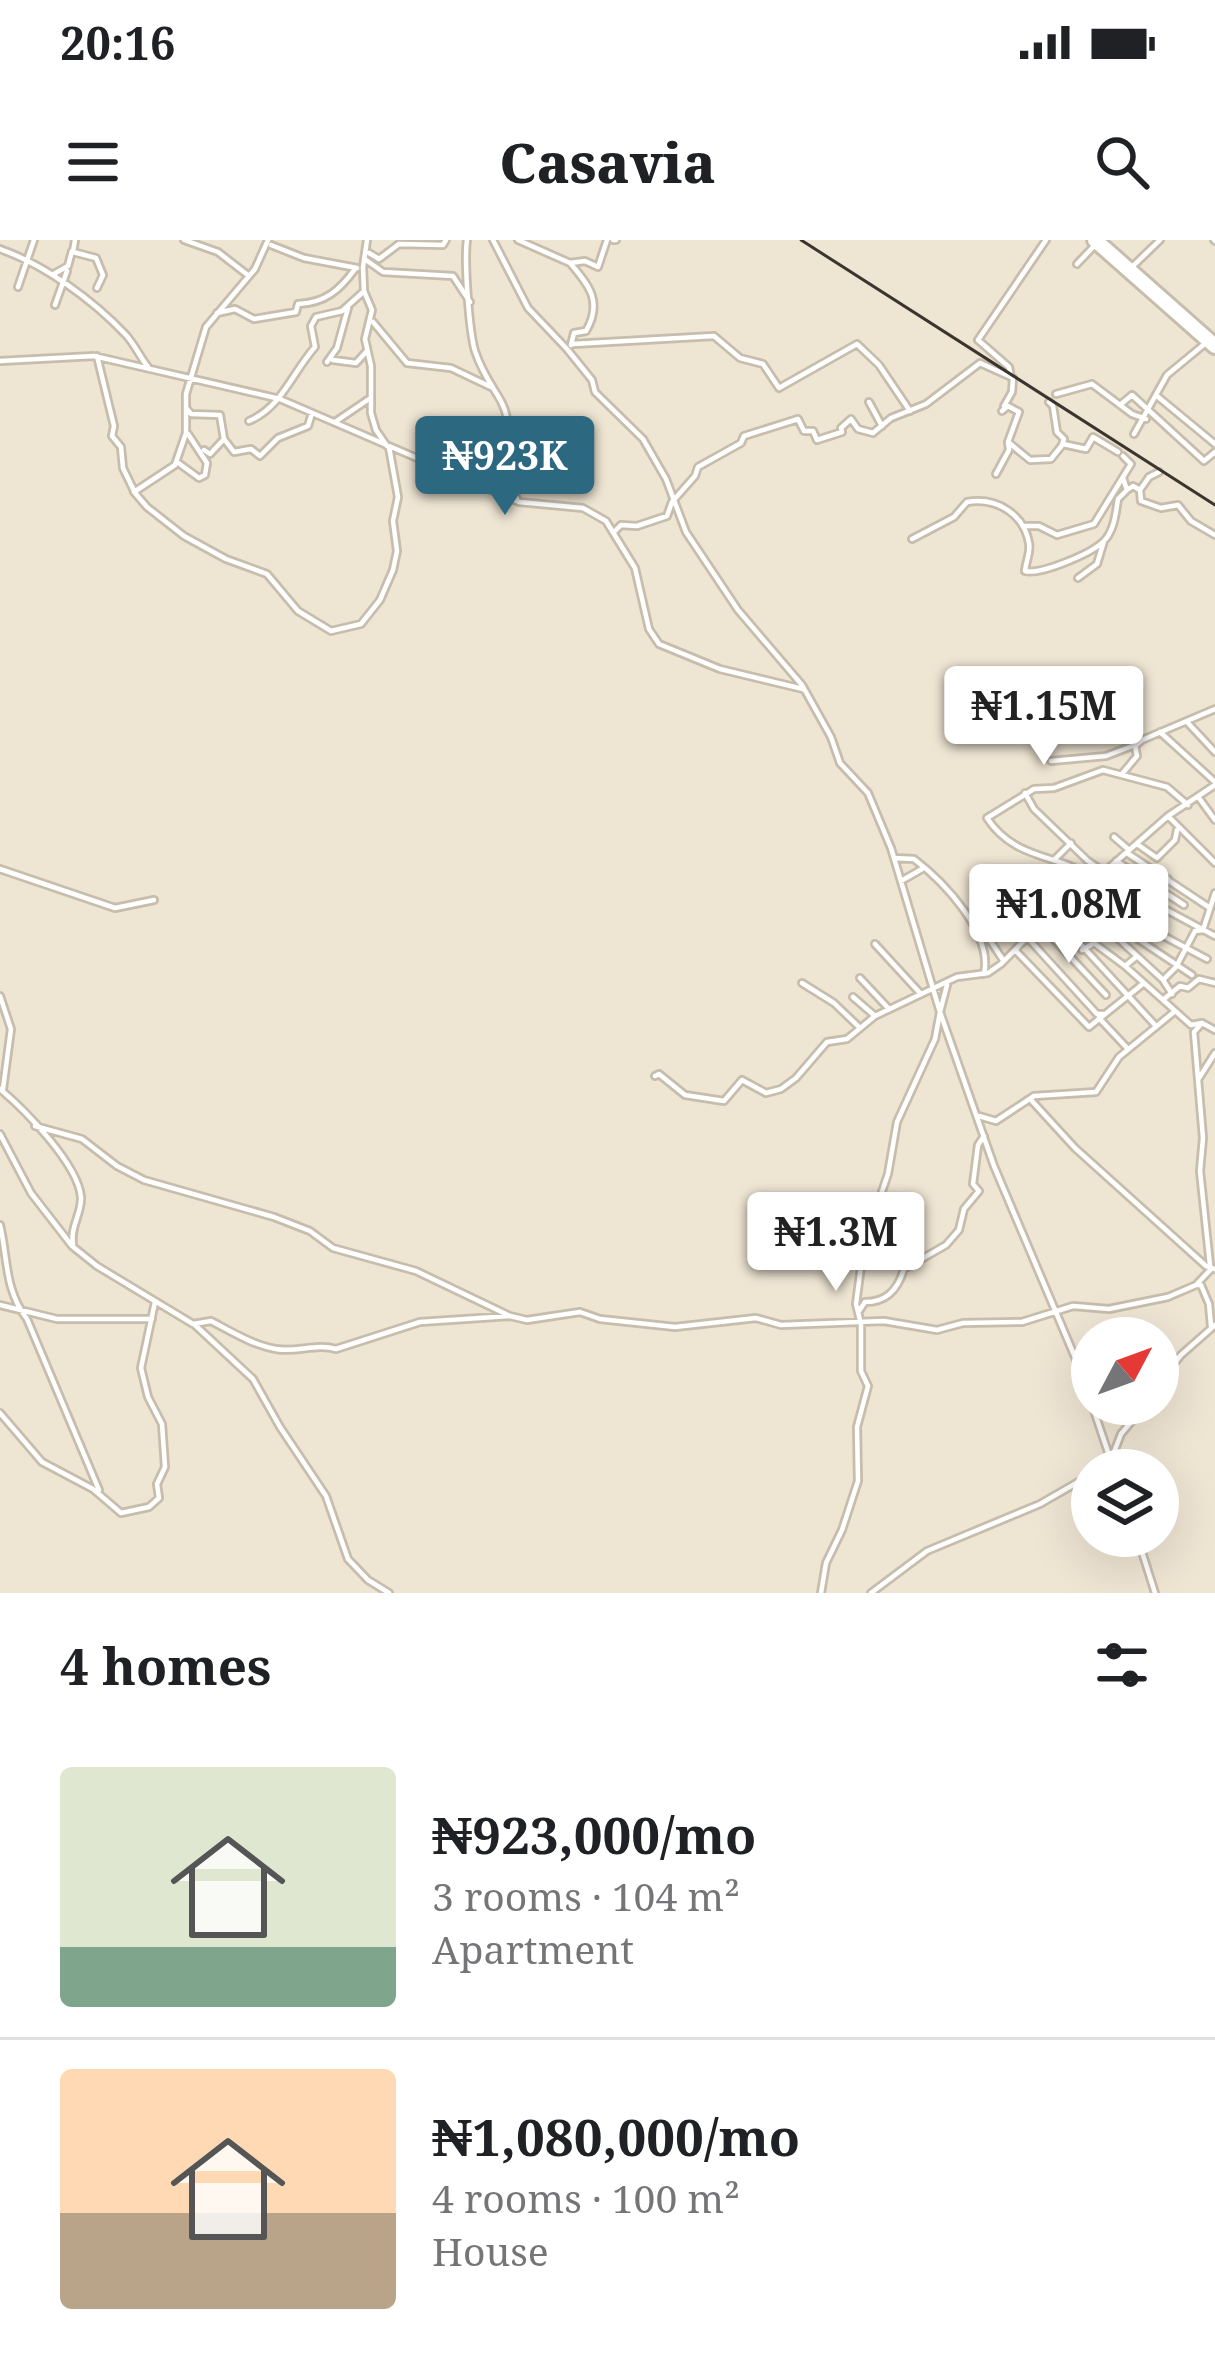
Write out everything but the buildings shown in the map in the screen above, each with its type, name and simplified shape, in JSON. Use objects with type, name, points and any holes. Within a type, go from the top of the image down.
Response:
[{"type":"highway","points":[[1098,241],[1213,343]]},
{"type":"highway","points":[[1098,241],[1213,343]]},
{"type":"street","points":[[18,287],[34,240]]},
{"type":"street","points":[[55,305],[75,240]]},
{"type":"street","points":[[75,240],[73,252],[99,263],[103,275],[97,288]]},
{"type":"street","points":[[184,240],[218,252],[249,276]]},
{"type":"street","points":[[367,243],[370,255],[379,259],[394,245],[426,248],[446,240]]},
{"type":"street","points":[[467,240],[472,340],[505,404],[509,432],[501,464],[519,502]]},
{"type":"street","points":[[493,240],[525,303],[573,356],[596,392],[643,439],[666,479],[686,532],[731,600],[803,689],[831,737],[840,764],[868,793],[894,858],[932,988],[984,1136],[1058,1312],[1107,1449]]},
{"type":"street","points":[[518,240],[570,263],[591,288],[595,301],[592,321],[586,331],[570,338],[573,356]]},
{"type":"street","points":[[570,263],[585,261],[598,267],[612,240]]},
{"type":"street","points":[[996,474],[1010,450],[1008,442],[1019,412],[1008,406],[1002,411],[1012,392],[1013,376],[978,340],[1046,240]]},
{"type":"street","points":[[1132,267],[1160,240]]},
{"type":"street","points":[[1077,264],[1098,241]]},
{"type":"street","points":[[134,492],[163,477],[177,462],[201,340],[268,242],[304,258],[383,272],[453,276],[470,302]]},
{"type":"street","points":[[367,243],[361,265],[373,325],[407,363],[455,369],[493,388]]},
{"type":"street","points":[[0,249],[52,275],[125,334],[148,367]]},
{"type":"street","points":[[217,313],[235,309],[254,319],[296,312],[298,304],[328,298],[361,265]]},
{"type":"street","points":[[52,275],[68,266]]},
{"type":"street","points":[[250,422],[280,399],[297,367],[316,347],[311,326],[316,316],[331,316],[364,291]]},
{"type":"street","points":[[348,304],[337,348],[327,362],[356,363],[367,351]]},
{"type":"street","points":[[95,356],[114,426],[112,436],[121,447],[122,464],[134,492],[184,536],[267,574],[295,608],[313,621],[331,631],[345,630],[361,624],[379,602],[397,551],[393,521],[398,495],[388,446],[376,430],[370,394],[365,339],[372,310]]},
{"type":"street","points":[[561,343],[581,346],[639,337],[714,336],[740,358],[766,366],[779,388],[856,344],[879,365],[910,411]]},
{"type":"street","points":[[1135,434],[1170,372],[1213,343]]},
{"type":"street","points":[[0,361],[95,356],[280,399],[519,502],[583,508],[603,518],[635,568],[649,628],[659,644],[720,669],[803,689]]},
{"type":"street","points":[[613,532],[621,525],[637,526],[667,517],[672,502],[698,467],[744,436],[798,419],[804,431],[813,431],[817,440],[842,433],[851,419],[867,433],[926,404],[980,363],[1007,378],[1013,376]]},
{"type":"street","points":[[1056,394],[1092,384],[1120,405],[1148,415]]},
{"type":"street","points":[[335,422],[370,394]]},
{"type":"street","points":[[1120,405],[1132,395],[1148,415],[1204,461],[1215,452]]},
{"type":"street","points":[[1158,398],[1215,444]]},
{"type":"street","points":[[868,402],[882,426]]},
{"type":"street","points":[[1048,402],[1053,406],[1057,432],[1064,439],[1061,448]]},
{"type":"street","points":[[186,407],[191,414],[220,415],[224,439],[234,452],[251,449],[260,456],[278,438],[308,426],[312,413]]},
{"type":"street","points":[[177,462],[199,478],[206,475],[207,463],[186,432]]},
{"type":"street","points":[[1008,442],[1030,460],[1048,461],[1063,444],[1086,449],[1093,437],[1130,462],[1143,461]]},
{"type":"street","points":[[204,450],[210,454],[224,439]]},
{"type":"street","points":[[1025,526],[1039,526],[1057,535],[1094,524],[1130,462]]},
{"type":"street","points":[[1159,472],[1140,490],[1141,501],[1161,508],[1178,505],[1191,521],[1215,535]]},
{"type":"street","points":[[1123,478],[1127,490]]},
{"type":"street","points":[[1078,578],[1096,564],[1117,517],[1118,499],[1133,486],[1140,490]]},
{"type":"street","points":[[912,539],[954,518],[970,501],[997,504],[1016,515],[1025,526],[1030,551],[1025,571],[1030,573],[1046,571],[1105,540]]},
{"type":"street","points":[[1051,761],[1106,756],[1215,709]]},
{"type":"street","points":[[1187,722],[1215,752]]},
{"type":"street","points":[[655,1076],[659,1074],[690,1097],[724,1101],[745,1079],[771,1094],[796,1078],[827,1042],[847,1039],[875,1016],[920,993],[957,977],[984,974],[1004,962],[1059,904],[1086,888],[1168,816],[1215,783],[1160,732]]},
{"type":"street","points":[[1122,774],[1133,764],[1135,746],[1142,740]]},
{"type":"street","points":[[1117,910],[1122,899],[1086,873],[1006,840],[987,820],[1024,793],[1102,770],[1166,787],[1188,805]]},
{"type":"street","points":[[1024,793],[1034,809],[1104,869],[1209,933]]},
{"type":"street","points":[[1199,798],[1215,820]]},
{"type":"street","points":[[1168,816],[1215,863]]},
{"type":"street","points":[[1132,848],[1157,857],[1175,840],[1178,829]]},
{"type":"street","points":[[1114,837],[1209,912]]},
{"type":"street","points":[[1053,862],[1070,843]]},
{"type":"street","points":[[894,858],[914,859],[924,867],[976,929],[986,934],[1004,962]]},
{"type":"street","points":[[1116,861],[1184,905]]},
{"type":"street","points":[[901,881],[924,867]]},
{"type":"street","points":[[0,869],[115,908],[154,900]]},
{"type":"street","points":[[1137,922],[1168,879]]},
{"type":"street","points":[[1086,888],[1207,959]]},
{"type":"street","points":[[1073,897],[1163,980],[1172,994]]},
{"type":"street","points":[[1209,933],[1214,897]]},
{"type":"street","points":[[1059,904],[1094,943],[1168,1006]]},
{"type":"street","points":[[1012,906],[1038,925],[1106,995]]},
{"type":"street","points":[[1051,912],[1154,1025]]},
{"type":"street","points":[[1146,927],[1138,939],[1192,975]]},
{"type":"street","points":[[976,929],[986,963],[984,974]]},
{"type":"street","points":[[1163,980],[1176,967],[1195,931],[1209,933]]},
{"type":"street","points":[[1026,936],[1100,1016],[1144,982]]},
{"type":"street","points":[[1082,950],[1094,943]]},
{"type":"street","points":[[875,944],[920,993]]},
{"type":"street","points":[[1018,944],[1016,951],[1089,1027],[1113,1006]]},
{"type":"street","points":[[1125,966],[1136,957]]},
{"type":"street","points":[[860,978],[889,1009]]},
{"type":"street","points":[[1215,983],[1198,979],[1164,998],[1170,1014],[1215,1030]]},
{"type":"street","points":[[802,982],[859,1027]]},
{"type":"street","points":[[821,1593],[826,1562],[858,1481],[856,1427],[868,1386],[861,1366],[856,1296],[863,1244],[888,1174],[897,1121],[935,1039],[947,985]]},
{"type":"street","points":[[0,996],[8,1010],[11,1035],[2,1090],[29,1113],[67,1163],[81,1193],[72,1234],[74,1247]]},
{"type":"street","points":[[853,997],[875,1016]]},
{"type":"street","points":[[1093,1010],[1128,1049]]},
{"type":"street","points":[[976,1114],[996,1121],[1038,1095],[1096,1092],[1128,1049],[1170,1014]]},
{"type":"street","points":[[195,1324],[212,1321],[274,1349],[336,1349],[419,1322],[510,1316],[531,1320],[580,1312],[600,1319],[675,1327],[756,1318],[781,1325],[884,1321],[937,1330],[963,1323],[1022,1322],[1073,1306],[1109,1309],[1168,1298],[1201,1283],[1212,1268],[1200,1177],[1203,1138],[1194,1032],[1202,1023]]},
{"type":"street","points":[[1199,1078],[1215,1053]]},
{"type":"street","points":[[1032,1101],[1075,1148],[1212,1268]]},
{"type":"street","points":[[35,1126],[82,1139],[144,1180],[200,1193],[310,1231],[333,1248],[451,1285],[510,1316]]},
{"type":"street","points":[[0,1134],[3,1148],[31,1193],[74,1247],[195,1324],[254,1379],[326,1496],[348,1559],[389,1593]]},
{"type":"street","points":[[858,1312],[865,1302],[888,1297],[904,1269],[940,1251],[959,1230],[964,1209],[979,1192],[973,1184],[984,1136]]},
{"type":"street","points":[[0,1225],[8,1285],[70,1414],[91,1478],[112,1507],[124,1514],[148,1507],[159,1498],[157,1484],[165,1463],[162,1424],[148,1397],[141,1368],[155,1302]]},
{"type":"street","points":[[1179,1358],[1213,1328],[1201,1283]]},
{"type":"street","points":[[0,1306],[62,1319],[152,1319]]},
{"type":"street","points":[[0,1413],[41,1462],[105,1497]]},
{"type":"street","points":[[871,1593],[885,1589],[892,1575],[932,1548],[1040,1504],[1071,1486]]},
{"type":"street","points":[[1143,1557],[1154,1593]]},
{"type":"railway","points":[[801,240],[1215,505]]}]
